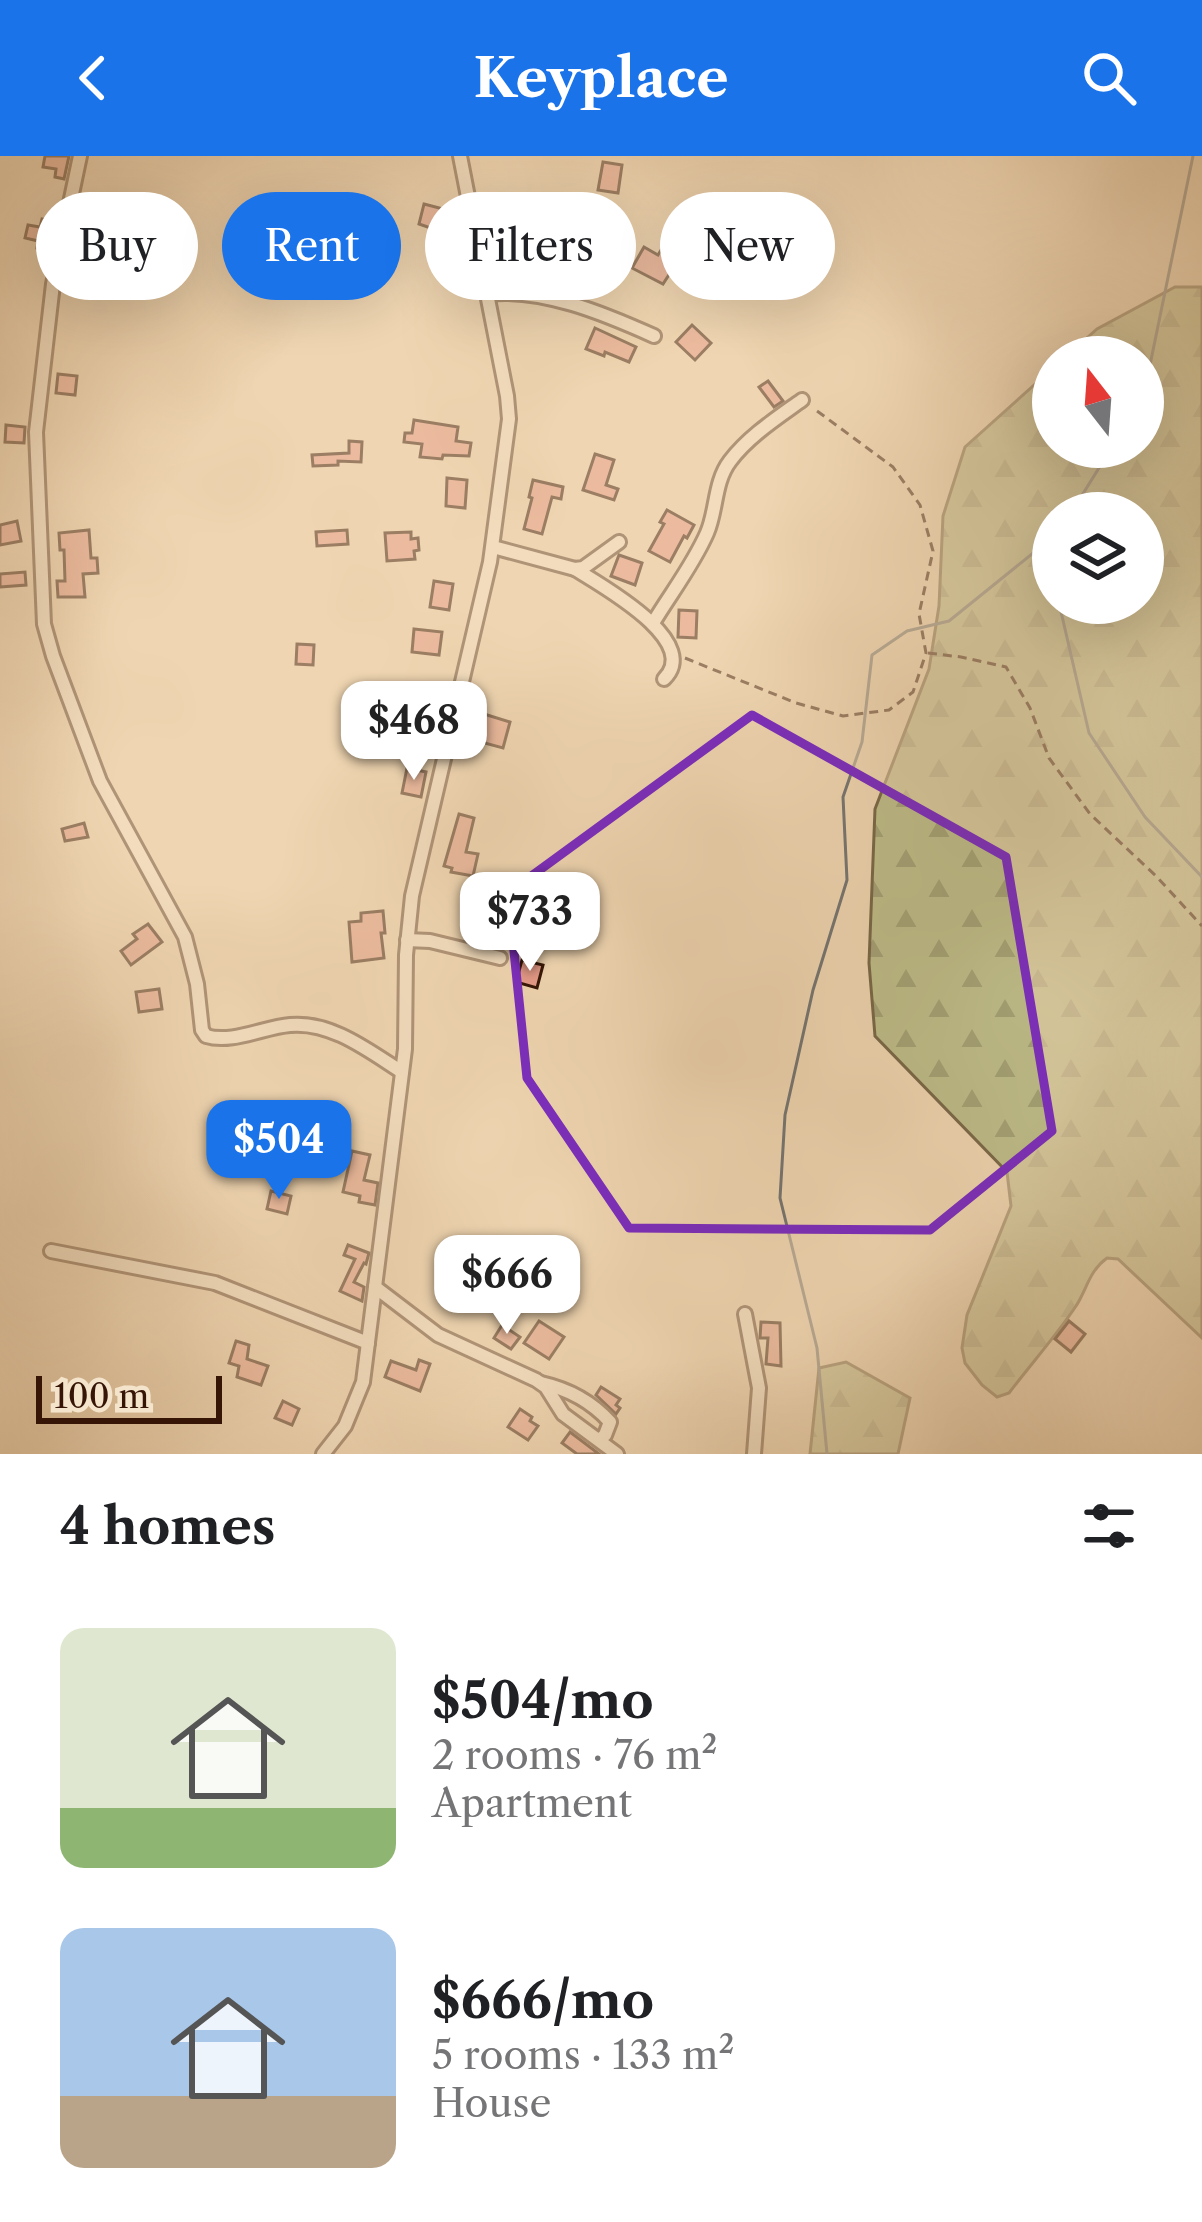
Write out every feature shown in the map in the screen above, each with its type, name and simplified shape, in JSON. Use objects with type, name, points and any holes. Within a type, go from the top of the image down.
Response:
[{"type":"street","points":[[80,156],[53,284],[36,431],[44,624],[52,656],[100,781],[185,937],[206,1036],[220,1039],[292,1024],[310,1025],[332,1031],[402,1072]]},
{"type":"street","points":[[460,156],[467,192]]},
{"type":"street","points":[[322,1454],[345,1426],[363,1382],[402,1072],[410,909],[493,548],[509,409],[488,300]]},
{"type":"street","points":[[547,300],[588,309],[654,336]]},
{"type":"street","points":[[653,623],[706,536],[728,463],[761,430],[802,400]]},
{"type":"street","points":[[575,569],[620,542]]},
{"type":"street","points":[[493,548],[575,569],[653,623],[674,664],[664,679]]},
{"type":"street","points":[[407,940],[500,958]]},
{"type":"street","points":[[51,1251],[215,1283],[368,1343]]},
{"type":"street","points":[[376,1287],[438,1335],[583,1399],[610,1422],[599,1440]]},
{"type":"street","points":[[745,1314],[759,1388],[754,1454]]},
{"type":"street","points":[[540,1383],[563,1414],[617,1454]]},
{"type":"path","points":[[671,653],[796,703],[843,716],[889,710],[913,692],[926,653],[919,614],[933,551],[920,505],[893,467],[802,400]]},
{"type":"path","points":[[926,653],[1006,667],[1030,708],[1049,758],[1090,814],[1202,926]]},
{"type":"highlighted area","points":[[752,715],[1006,857],[1052,1131],[930,1230],[629,1228],[527,1078],[508,893]]},
{"type":"green space","points":[[1175,287],[1202,287],[1202,1338],[1118,1259],[1107,1258],[1052,1339],[1009,1393],[997,1397],[965,1363],[962,1348],[967,1315],[1011,1206],[1007,1172],[875,1036],[869,963],[875,809],[929,669],[939,606],[943,516],[965,447],[1032,387],[1032,468],[1164,468],[1164,336],[1089,336]]},
{"type":"green space","points":[[846,1362],[910,1398],[898,1454],[810,1454],[819,1368]]},
{"type":"building","points":[[45,156],[69,156],[64,179],[55,177],[56,169],[43,167]]},
{"type":"building","points":[[603,162],[622,165],[618,192],[598,190]]},
{"type":"building","points":[[28,225],[36,226],[36,241],[25,238]]},
{"type":"building","points":[[644,247],[658,255],[660,252],[660,282],[636,270]]},
{"type":"building","points":[[692,325],[711,343],[695,360],[676,342]]},
{"type":"building","points":[[595,328],[636,347],[629,362],[586,349]]},
{"type":"building","points":[[58,374],[77,376],[75,395],[56,393]]},
{"type":"building","points":[[768,381],[783,401],[774,407],[759,387]]},
{"type":"building","points":[[414,420],[458,427],[456,441],[471,443],[469,456],[420,457],[422,444],[404,442]]},
{"type":"building","points":[[6,425],[25,427],[24,443],[5,442]]},
{"type":"building","points":[[349,441],[362,442],[361,462],[313,466],[312,455],[349,453]]},
{"type":"building","points":[[595,454],[614,460],[606,485],[618,489],[614,500],[583,490]]},
{"type":"building","points":[[447,478],[467,480],[465,508],[446,506]]},
{"type":"building","points":[[533,480],[563,487],[561,499],[552,497],[542,534],[524,529]]},
{"type":"building","points":[[667,510],[694,525],[670,562],[649,551]]},
{"type":"building","points":[[17,521],[21,541],[0,545],[0,525]]},
{"type":"building","points":[[89,530],[91,558],[97,558],[98,573],[83,574],[85,597],[58,597],[57,581],[65,581],[59,533]]},
{"type":"building","points":[[347,530],[348,544],[317,546],[316,532]]},
{"type":"building","points":[[411,532],[411,539],[418,538],[415,559],[387,561],[385,533]]},
{"type":"building","points":[[619,555],[642,563],[635,585],[611,576]]},
{"type":"building","points":[[25,572],[26,585],[0,587],[0,574]]},
{"type":"building","points":[[434,581],[453,584],[449,610],[430,607]]},
{"type":"building","points":[[679,610],[697,611],[696,638],[678,637]]},
{"type":"building","points":[[414,629],[442,632],[439,655],[412,652]]},
{"type":"building","points":[[297,644],[314,645],[313,665],[296,664]]},
{"type":"building","points":[[361,686],[374,688],[370,709],[353,707]]},
{"type":"building","points":[[413,690],[433,693],[434,707],[442,708],[440,720],[400,714],[402,698],[412,699]]},
{"type":"building","points":[[484,714],[510,722],[503,748],[477,741]]},
{"type":"building","points":[[370,728],[386,731],[382,751],[365,747]]},
{"type":"building","points":[[407,768],[426,772],[421,797],[402,793]]},
{"type":"building","points":[[459,814],[474,818],[466,852],[478,854],[473,876],[444,866]]},
{"type":"building","points":[[84,823],[88,837],[65,841],[62,829]]},
{"type":"building","points":[[520,884],[544,890],[540,903],[529,901],[527,910],[514,907]]},
{"type":"building","points":[[383,911],[384,958],[352,962],[349,922],[361,921],[361,913]]},
{"type":"building","points":[[148,924],[162,942],[131,965],[121,951]]},
{"type":"building","points":[[522,960],[543,965],[537,988],[516,982]]},
{"type":"building","points":[[159,989],[162,1009],[139,1012],[136,992]]},
{"type":"building","points":[[352,1151],[370,1155],[364,1180],[378,1183],[375,1205],[343,1192]]},
{"type":"building","points":[[271,1191],[291,1196],[287,1214],[267,1209]]},
{"type":"building","points":[[348,1245],[369,1253],[354,1282],[364,1287],[362,1301],[340,1291],[355,1259],[344,1255]]},
{"type":"building","points":[[539,1321],[564,1337],[549,1359],[524,1343]]},
{"type":"building","points":[[1069,1321],[1085,1334],[1071,1352],[1055,1339]]},
{"type":"building","points":[[761,1322],[780,1323],[781,1366],[766,1364],[768,1338],[760,1338]]},
{"type":"building","points":[[502,1325],[520,1337],[511,1349],[494,1338]]},
{"type":"building","points":[[236,1341],[249,1345],[247,1359],[268,1366],[261,1385],[237,1377],[239,1366],[229,1363]]},
{"type":"building","points":[[419,1360],[430,1364],[420,1391],[385,1377],[391,1361],[416,1370]]},
{"type":"building","points":[[601,1387],[620,1399],[616,1414],[596,1395]]},
{"type":"building","points":[[283,1401],[299,1409],[292,1425],[275,1418]]},
{"type":"building","points":[[520,1409],[538,1426],[528,1440],[508,1427]]},
{"type":"building","points":[[570,1432],[599,1454],[577,1454],[562,1443]]},
{"type":"waterway","points":[[1156,336],[1193,156]]},
{"type":"waterway","points":[[1084,492],[1099,468]]},
{"type":"waterway","points":[[827,1454],[817,1348],[780,1198],[785,1115],[813,990],[847,880],[843,797],[862,742],[872,655],[907,631],[949,621],[1032,554]]},
{"type":"waterway","points":[[1064,624],[1089,733],[1145,817],[1202,877]]}]
